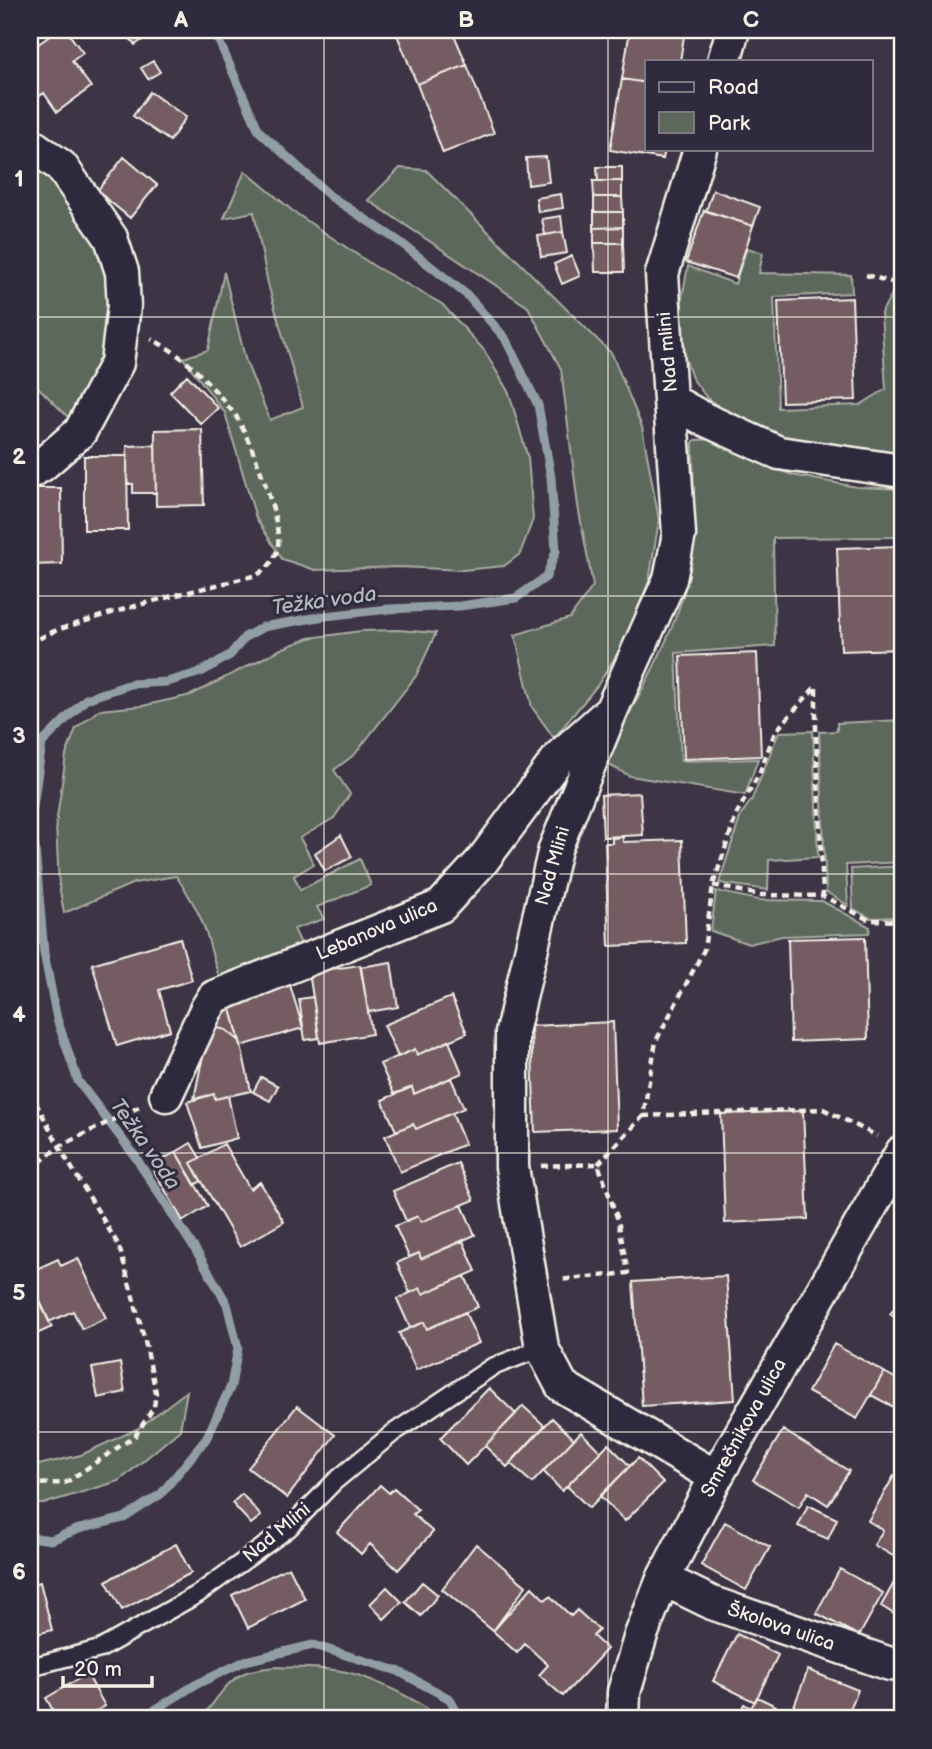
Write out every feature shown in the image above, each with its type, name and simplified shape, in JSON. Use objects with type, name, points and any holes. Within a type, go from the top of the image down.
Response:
[{"type":"street","points":[[724,60],[733,30]]},
{"type":"street","points":[[30,144],[61,166],[111,238],[122,272],[124,306],[117,363],[80,432],[30,472]]},
{"type":"street","name":"Nad mlini","points":[[700,150],[662,274],[670,400],[704,419],[779,453],[902,471]]},
{"type":"street","name":"Nad Mlini","points":[[670,400],[679,534],[670,579],[611,711],[555,849],[512,1032],[512,1167],[542,1348],[562,1387],[716,1477]]},
{"type":"street","name":"Lebanova ulica","points":[[166,1095],[214,997],[441,906],[483,860],[560,756],[611,711]]},
{"type":"street","name":"Smrečnikova ulica","points":[[623,1719],[624,1692],[641,1635],[663,1579],[891,1145]]},
{"type":"street","name":"Školova ulica","points":[[663,1579],[712,1604],[890,1664],[902,1665]]},
{"type":"lane","name":"Nad Mlini","points":[[30,1667],[100,1649],[198,1594],[289,1528],[334,1482],[393,1433],[492,1367],[542,1348]]},
{"type":"path","points":[[866,275],[902,285]]},
{"type":"path","points":[[30,646],[36,640],[63,628],[128,607],[257,575],[271,565],[278,545],[267,488],[237,417],[190,363],[167,346],[122,329]]},
{"type":"path","points":[[512,1167],[598,1164],[643,1116],[656,1041],[704,950],[713,885],[737,813],[759,774],[775,732],[816,686],[823,896]]},
{"type":"path","points":[[713,885],[760,895],[823,896],[869,920],[902,921]]},
{"type":"path","points":[[30,1092],[119,1246],[145,1340],[156,1393],[154,1407],[135,1436],[65,1483],[30,1483]]},
{"type":"path","points":[[30,1170],[60,1146],[135,1109]]},
{"type":"path","points":[[643,1116],[823,1109],[891,1145]]},
{"type":"path","points":[[530,1283],[628,1273],[618,1220],[598,1164]]},
{"type":"green space","points":[[30,156],[42,166],[60,194],[83,210],[106,252],[111,343],[76,425],[30,379]]},
{"type":"green space","points":[[400,168],[426,170],[612,354],[642,427],[659,520],[649,581],[624,643],[597,686],[554,738],[532,707],[515,635],[570,618],[593,586],[578,506],[561,369],[528,307],[368,200]]},
{"type":"green space","points":[[245,171],[294,212],[374,266],[442,304],[484,350],[509,393],[528,458],[533,519],[520,554],[504,566],[463,570],[399,567],[315,570],[282,559],[256,518],[225,413],[183,358],[208,350],[224,272],[246,362],[270,420],[303,407],[268,284],[254,212],[224,218]]},
{"type":"green space","points":[[747,248],[763,253],[759,273],[851,275],[852,293],[774,297],[778,408],[860,405],[886,389],[881,313],[896,287],[902,289],[902,457],[815,448],[760,428],[730,414],[707,398],[692,378],[681,347],[682,298],[688,266],[735,284]]},
{"type":"green space","points":[[715,439],[748,457],[792,475],[857,487],[902,489],[902,537],[773,538],[775,646],[676,653],[681,761],[758,759],[745,795],[630,776],[603,762],[659,656],[682,600],[693,545],[693,443],[695,440]]},
{"type":"green space","points":[[361,631],[436,633],[416,676],[355,754],[334,770],[350,794],[334,818],[300,838],[314,864],[294,876],[300,890],[360,859],[371,885],[317,907],[324,919],[294,929],[305,952],[221,981],[200,917],[176,876],[134,883],[64,913],[59,885],[56,825],[66,755],[76,728],[99,710],[142,706],[191,695],[281,649],[309,638]]},
{"type":"green space","points":[[902,720],[902,862],[846,865],[848,905],[826,892],[819,732],[837,731],[837,723]]},
{"type":"green space","points":[[813,731],[818,857],[769,860],[768,890],[719,883],[741,815],[752,799],[779,732]]},
{"type":"green space","points":[[902,866],[902,917],[870,918],[853,909],[851,869]]},
{"type":"green space","points":[[716,891],[758,900],[822,901],[870,927],[869,933],[782,936],[749,944],[711,931]]},
{"type":"green space","points":[[187,1391],[180,1430],[119,1481],[43,1504],[30,1504],[30,1464],[34,1466],[81,1455],[137,1429]]},
{"type":"green space","points":[[275,1667],[316,1668],[351,1673],[393,1689],[420,1704],[436,1719],[200,1719],[227,1686],[240,1675]]},
{"type":"building","points":[[58,30],[66,30],[83,53],[72,61],[91,87],[57,112],[44,93],[30,103],[30,50]]},
{"type":"building","points":[[124,30],[167,30],[154,38],[151,34],[135,45]]},
{"type":"building","points":[[395,30],[452,30],[467,65],[417,84]]},
{"type":"building","points":[[630,30],[685,30],[680,60],[645,60],[645,83],[622,79]]},
{"type":"building","points":[[153,61],[160,72],[148,79],[141,68]]},
{"type":"building","points":[[467,65],[494,133],[443,153],[417,84]]},
{"type":"building","points":[[622,79],[645,83],[645,150],[665,150],[663,159],[610,150]]},
{"type":"building","points":[[150,92],[186,117],[170,141],[133,116]]},
{"type":"building","points":[[899,144],[902,144],[902,236]]},
{"type":"building","points":[[124,157],[157,185],[130,218],[97,191]]},
{"type":"building","points":[[546,157],[549,182],[528,185],[526,158]]},
{"type":"building","points":[[597,167],[622,167],[622,181],[598,181]]},
{"type":"building","points":[[593,181],[622,181],[622,197],[594,197]]},
{"type":"building","points":[[713,190],[760,207],[753,226],[706,211]]},
{"type":"building","points":[[561,194],[563,208],[538,212],[536,198]]},
{"type":"building","points":[[594,197],[622,197],[623,212],[594,212]]},
{"type":"building","points":[[704,210],[753,226],[736,278],[686,262]]},
{"type":"building","points":[[594,212],[623,212],[623,227],[594,228]]},
{"type":"building","points":[[561,216],[563,232],[545,235],[542,219]]},
{"type":"building","points":[[623,227],[623,243],[594,243],[594,228]]},
{"type":"building","points":[[563,232],[567,253],[541,257],[538,236]]},
{"type":"building","points":[[594,243],[623,243],[624,272],[595,272]]},
{"type":"building","points":[[572,256],[580,276],[562,284],[554,264]]},
{"type":"building","points":[[852,298],[856,400],[782,402],[778,301]]},
{"type":"building","points":[[187,375],[218,408],[201,424],[170,392]]},
{"type":"building","points":[[202,429],[204,505],[156,506],[155,430]]},
{"type":"building","points":[[155,445],[156,493],[133,493],[133,484],[127,484],[127,446]]},
{"type":"building","points":[[84,456],[127,456],[128,530],[84,530]]},
{"type":"building","points":[[30,488],[61,488],[62,564],[30,565]]},
{"type":"building","points":[[902,546],[902,649],[841,651],[837,548]]},
{"type":"building","points":[[757,653],[761,756],[684,759],[680,656]]},
{"type":"building","points":[[640,793],[643,835],[603,837],[601,795]]},
{"type":"building","points":[[341,835],[352,857],[325,871],[315,853]]},
{"type":"building","points":[[623,837],[623,842],[682,840],[686,943],[609,946],[605,843],[612,843],[612,838]]},
{"type":"building","points":[[865,937],[868,1039],[791,1042],[788,939]]},
{"type":"building","points":[[180,938],[192,980],[159,990],[170,1030],[117,1046],[92,964]]},
{"type":"building","points":[[391,962],[398,1007],[368,1012],[361,967]]},
{"type":"building","points":[[360,965],[372,1034],[320,1043],[309,972]]},
{"type":"building","points":[[290,985],[303,1028],[241,1046],[229,1002]]},
{"type":"building","points":[[313,997],[319,1038],[305,1040],[299,999]]},
{"type":"building","points":[[451,997],[467,1033],[417,1055],[415,1049],[398,1057],[384,1025]]},
{"type":"building","points":[[229,1002],[240,1041],[226,1030],[209,1026]]},
{"type":"building","points":[[613,1022],[617,1129],[535,1132],[531,1026]]},
{"type":"building","points":[[209,1026],[226,1030],[240,1041],[251,1091],[215,1099],[214,1094],[194,1099]]},
{"type":"building","points":[[449,1041],[462,1073],[414,1094],[412,1087],[394,1094],[380,1064],[415,1049],[417,1055]]},
{"type":"building","points":[[261,1077],[278,1086],[270,1101],[253,1092]]},
{"type":"building","points":[[451,1078],[464,1108],[416,1129],[413,1124],[396,1131],[382,1100],[412,1087],[414,1094]]},
{"type":"building","points":[[214,1094],[215,1099],[228,1096],[237,1138],[202,1148],[187,1102]]},
{"type":"building","points":[[803,1111],[808,1219],[725,1223],[721,1114]]},
{"type":"building","points":[[452,1113],[465,1144],[400,1172],[385,1136],[413,1124],[416,1129]]},
{"type":"building","points":[[191,1143],[200,1158],[191,1163],[201,1181],[195,1185],[176,1152]]},
{"type":"building","points":[[224,1144],[250,1189],[260,1182],[284,1222],[240,1247],[191,1163]]},
{"type":"building","points":[[176,1152],[208,1206],[183,1221],[151,1166]]},
{"type":"building","points":[[458,1163],[474,1200],[421,1222],[418,1216],[406,1221],[393,1191]]},
{"type":"building","points":[[462,1205],[475,1235],[421,1259],[419,1253],[409,1257],[395,1226],[418,1216],[421,1222]]},
{"type":"building","points":[[463,1241],[476,1271],[423,1294],[420,1288],[410,1293],[397,1263],[419,1253],[421,1259]]},
{"type":"building","points":[[78,1258],[106,1318],[82,1329],[73,1311],[49,1322],[30,1280],[30,1272],[58,1259],[61,1266]]},
{"type":"building","points":[[465,1276],[478,1307],[427,1329],[424,1322],[410,1328],[397,1299],[420,1288],[423,1294]]},
{"type":"building","points":[[726,1276],[735,1400],[642,1406],[633,1282]]},
{"type":"building","points":[[30,1280],[52,1327],[30,1337]]},
{"type":"building","points":[[902,1298],[902,1323],[890,1314]]},
{"type":"building","points":[[465,1312],[479,1343],[416,1370],[399,1333],[424,1322],[427,1329]]},
{"type":"building","points":[[834,1344],[884,1372],[857,1419],[808,1392]]},
{"type":"building","points":[[120,1363],[125,1392],[98,1398],[92,1368]]},
{"type":"building","points":[[884,1372],[902,1382],[902,1404],[899,1410],[871,1395]]},
{"type":"building","points":[[489,1388],[516,1414],[466,1465],[440,1438]]},
{"type":"building","points":[[297,1406],[335,1435],[287,1498],[248,1468]]},
{"type":"building","points":[[523,1406],[545,1426],[507,1467],[485,1446]]},
{"type":"building","points":[[552,1418],[574,1439],[532,1483],[510,1463]]},
{"type":"building","points":[[783,1430],[849,1471],[828,1505],[808,1492],[799,1507],[753,1480]]},
{"type":"building","points":[[581,1432],[601,1452],[562,1491],[543,1471]]},
{"type":"building","points":[[608,1444],[630,1466],[589,1508],[567,1486]]},
{"type":"building","points":[[638,1458],[663,1483],[625,1521],[600,1496]]},
{"type":"building","points":[[894,1476],[902,1481],[902,1561],[874,1545],[883,1530],[868,1521]]},
{"type":"building","points":[[380,1485],[389,1493],[394,1488],[418,1510],[413,1514],[433,1532],[398,1570],[370,1544],[361,1554],[337,1532]]},
{"type":"building","points":[[242,1494],[261,1516],[251,1524],[232,1503]]},
{"type":"building","points":[[808,1505],[837,1519],[828,1539],[798,1526]]},
{"type":"building","points":[[725,1522],[770,1547],[746,1590],[701,1565]]},
{"type":"building","points":[[176,1544],[191,1573],[122,1610],[106,1581]]},
{"type":"building","points":[[476,1544],[526,1586],[493,1631],[442,1589]]},
{"type":"building","points":[[289,1567],[305,1599],[248,1628],[232,1595]]},
{"type":"building","points":[[840,1569],[883,1593],[859,1636],[816,1613]]},
{"type":"building","points":[[896,1579],[902,1582],[902,1611],[899,1617],[881,1606]]},
{"type":"building","points":[[40,1582],[52,1630],[30,1636],[30,1585]]},
{"type":"building","points":[[422,1582],[438,1595],[421,1616],[405,1602]]},
{"type":"building","points":[[387,1587],[402,1602],[384,1619],[370,1604]]},
{"type":"building","points":[[532,1587],[545,1600],[550,1596],[571,1616],[577,1610],[599,1630],[593,1636],[607,1649],[563,1696],[539,1675],[548,1665],[525,1644],[517,1653],[493,1631]]},
{"type":"building","points":[[737,1634],[778,1655],[755,1702],[713,1681]]},
{"type":"building","points":[[808,1670],[858,1690],[846,1719],[789,1719]]},
{"type":"building","points":[[87,1674],[105,1706],[82,1719],[58,1719],[46,1698]]},
{"type":"building","points":[[757,1697],[776,1706],[770,1719],[737,1719],[744,1704],[751,1708]]},
{"type":"waterway","name":"Težka voda","points":[[30,1537],[51,1540],[79,1529],[124,1518],[161,1494],[206,1439],[231,1386],[238,1348],[227,1304],[134,1155],[78,1081],[57,1019],[44,953],[32,814],[42,743],[86,699],[131,684],[167,682],[201,672],[230,655],[245,637],[263,627],[325,616],[389,609],[460,606],[516,598],[546,577],[556,551],[551,477],[538,405],[505,338],[467,295],[400,242],[330,196],[259,131],[214,30]]},
{"type":"waterway","name":"Težka voda","points":[[140,1719],[195,1685],[245,1661],[313,1645],[398,1671],[450,1699],[460,1719]]}]
